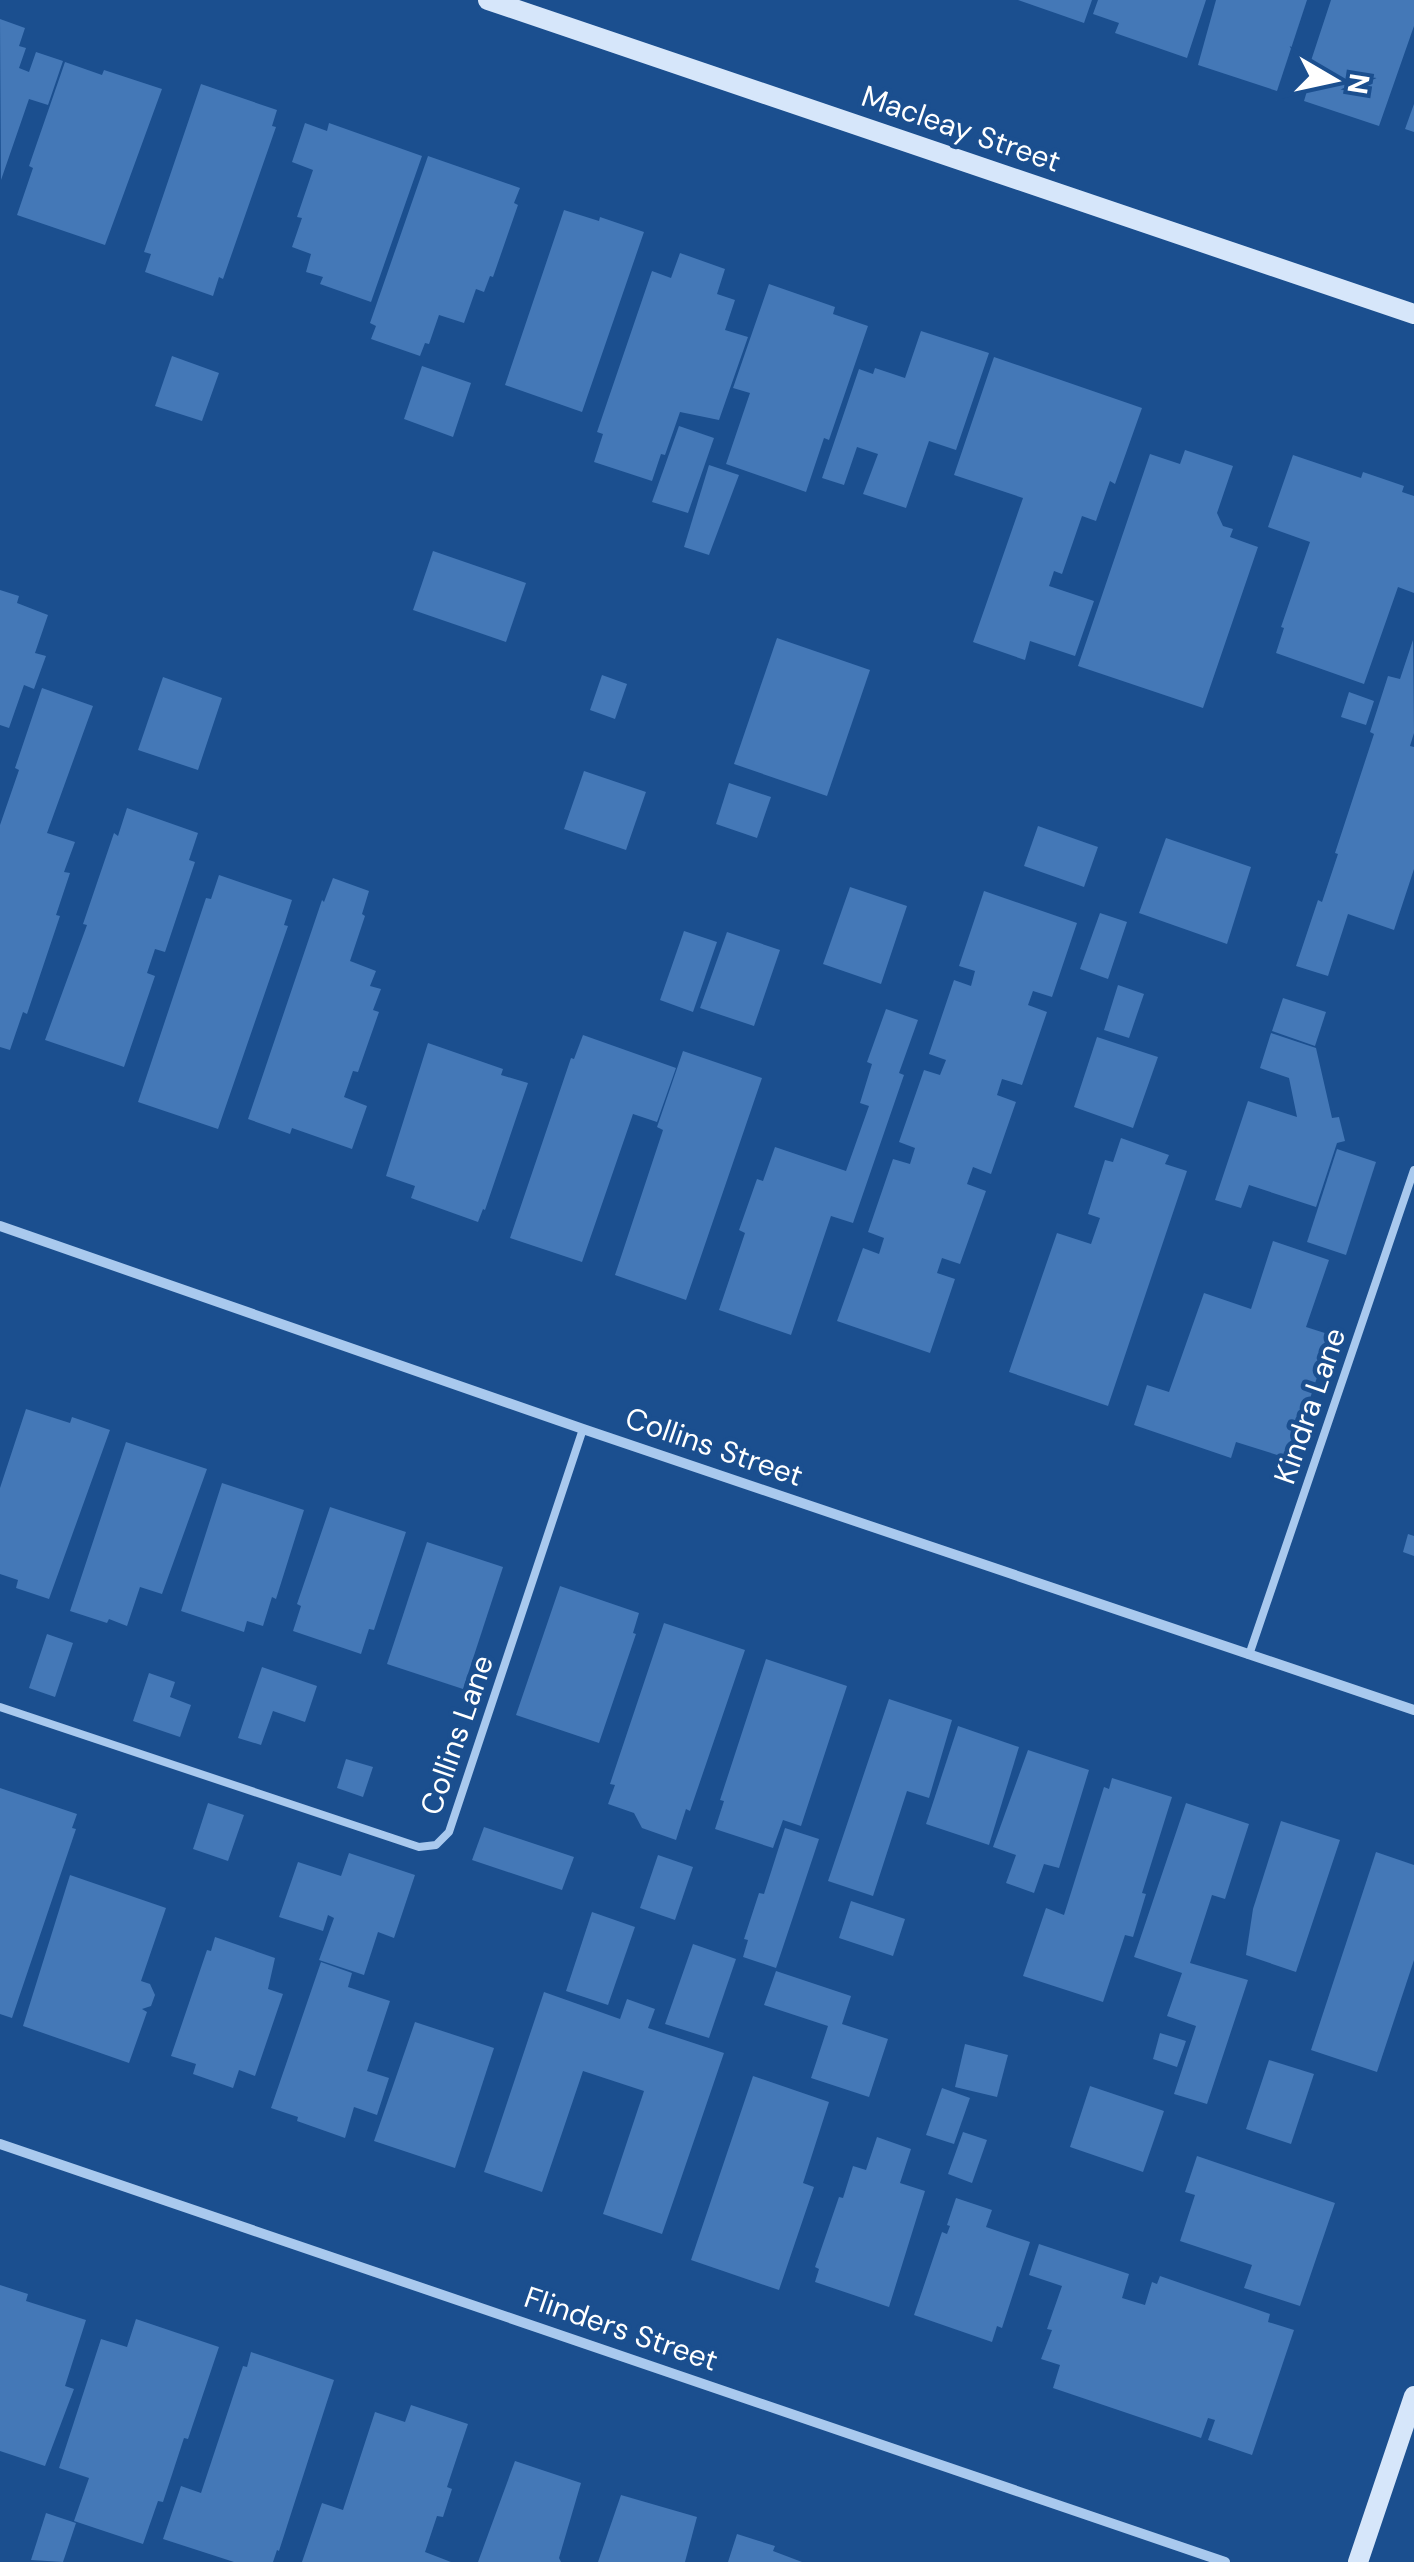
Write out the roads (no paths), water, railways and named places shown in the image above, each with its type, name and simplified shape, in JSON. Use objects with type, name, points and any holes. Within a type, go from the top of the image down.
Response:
[{"type":"street","name":"Macleay Street","points":[[488,0],[1414,314]]},
{"type":"street","name":"Collins Street","points":[[0,1226],[583,1429],[1414,1710]]},
{"type":"street","name":"Flinders Street","points":[[0,2144],[1225,2562]]},
{"type":"street","points":[[1358,2562],[1414,2396]]},
{"type":"lane","name":"Kindra Lane","points":[[1248,1655],[1414,1170]]},
{"type":"lane","name":"Collins Lane","points":[[0,1706],[419,1847],[436,1844],[449,1832],[583,1429]]}]
